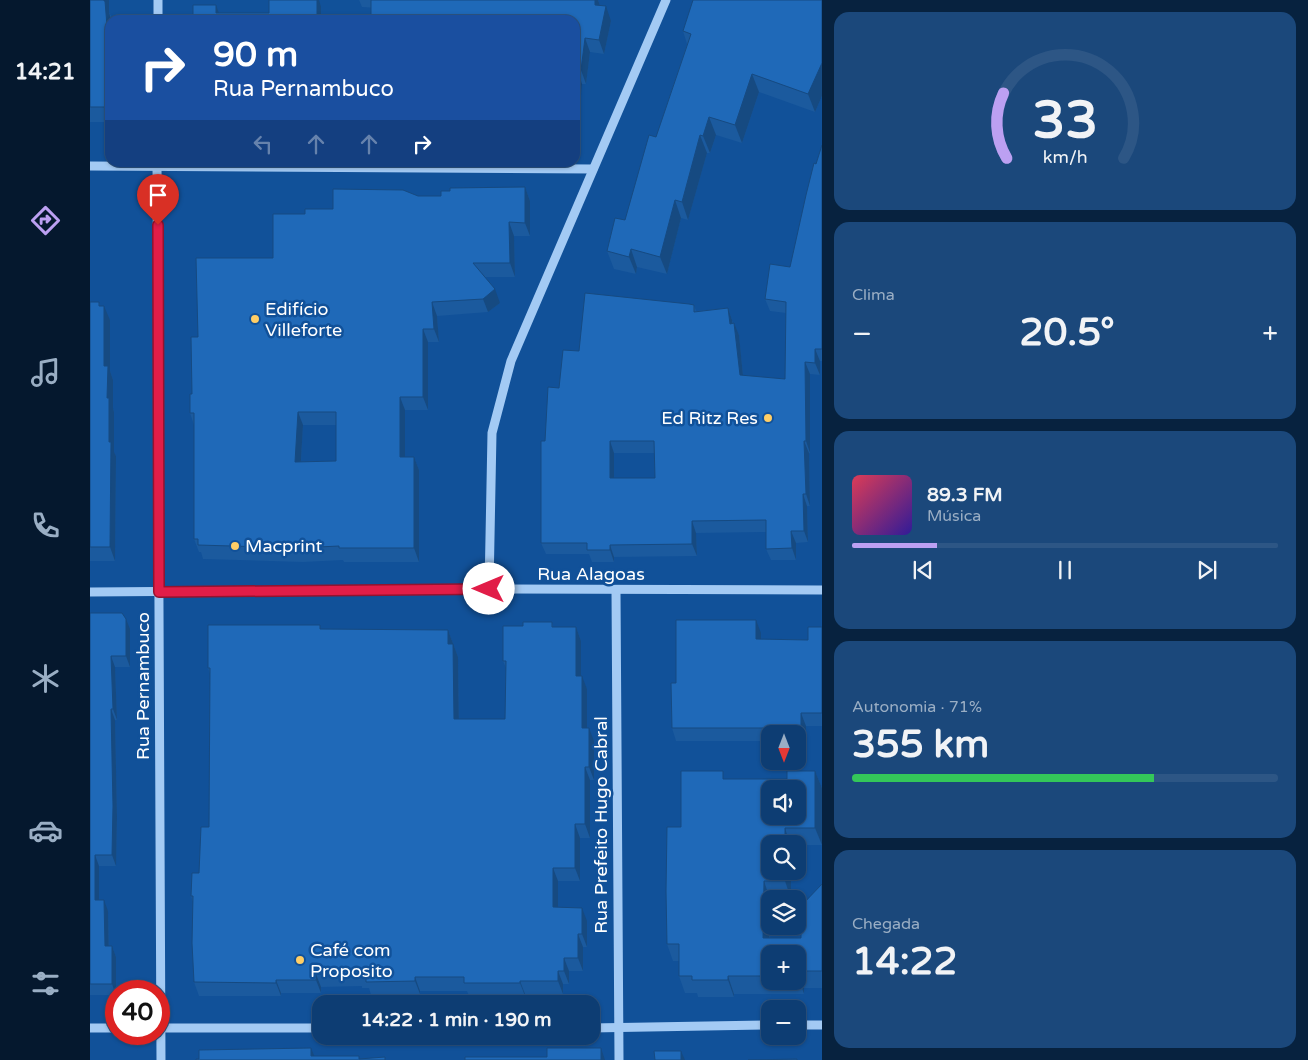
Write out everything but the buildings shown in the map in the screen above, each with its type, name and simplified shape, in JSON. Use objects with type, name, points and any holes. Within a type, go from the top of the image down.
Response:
[{"type":"street","points":[[158,0],[158,15]]},
{"type":"street","points":[[489,589],[492,433],[511,361],[666,0]]},
{"type":"street","points":[[90,166],[105,166]]},
{"type":"street","name":"Rua Pernambuco","points":[[157,167],[160,980]]},
{"type":"street","points":[[419,167],[593,169]]},
{"type":"street","name":"Rua Alagoas","points":[[90,592],[489,589],[616,591],[822,590]]},
{"type":"street","name":"Rua Prefeito Hugo Cabral","points":[[616,591],[619,1060]]},
{"type":"street","points":[[806,1025],[822,1025]]},
{"type":"street","points":[[600,1028],[761,1026]]},
{"type":"street","points":[[90,1028],[105,1028]]},
{"type":"street","points":[[170,1028],[312,1028]]},
{"type":"street","name":"Rua Pernambuco","points":[[161,1045],[161,1060]]},
{"type":"place","name":"Edifício Villeforte","points":[[255,319]]},
{"type":"place","name":"Ed Ritz Res","points":[[768,418]]},
{"type":"place","name":"Macprint","points":[[235,546]]},
{"type":"place","name":"Café com Proposito","points":[[300,960]]},
{"type":"route","points":[[158,225],[159,592],[489,589]]}]
